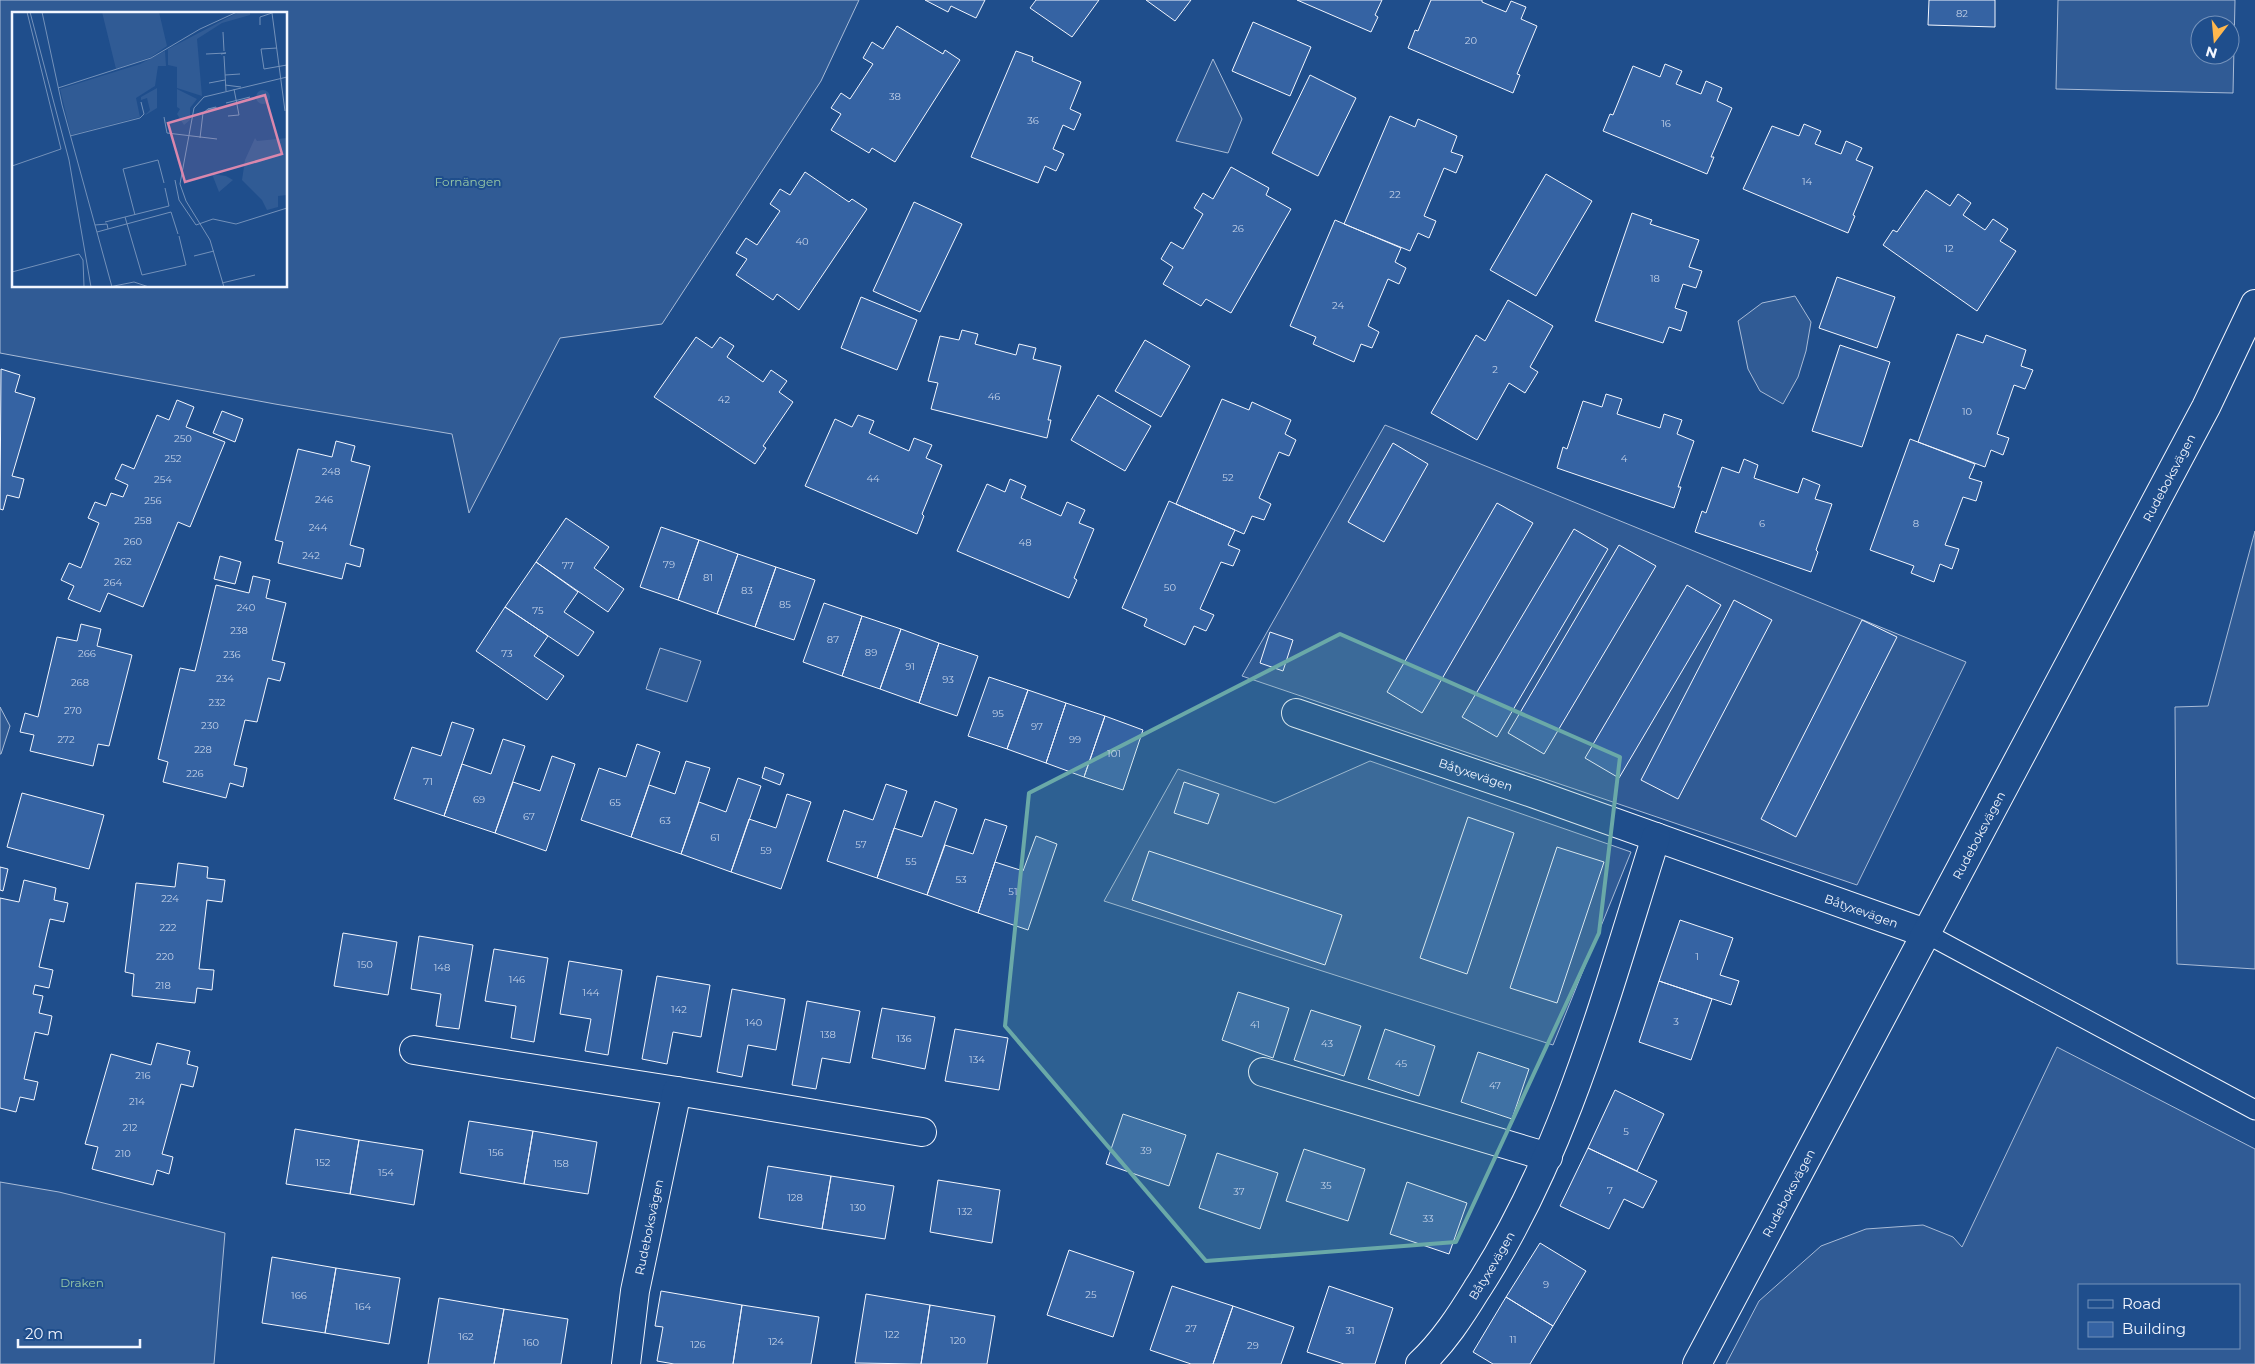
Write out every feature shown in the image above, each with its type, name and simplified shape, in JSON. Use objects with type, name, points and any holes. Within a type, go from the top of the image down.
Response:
[{"type":"street","name":"Rudeboksvägen","points":[[1697,1364],[2206,406],[2255,304]]},
{"type":"street","name":"Båtyxevägen","points":[[1296,713],[1656,837],[1925,933]]},
{"type":"street","name":"Båtyxevägen","points":[[1420,1364],[1459,1318],[1503,1249],[1548,1157],[1594,1032],[1656,837]]},
{"type":"street","points":[[414,1050],[922,1132]]},
{"type":"street","points":[[1263,1072],[1548,1157]]},
{"type":"street","name":"Rudeboksvägen","points":[[626,1364],[635,1291],[677,1092]]},
{"type":"lane","points":[[1925,933],[2255,1110]]},
{"type":"highlighted area","points":[[1340,634],[1620,757],[1599,933],[1456,1242],[1206,1261],[1005,1026],[1029,793]]},
{"type":"shaded area","name":"Fornängen","points":[[0,0],[859,0],[821,81],[662,324],[560,338],[469,513],[452,434],[275,404],[0,353]]},
{"type":"shaded area","points":[[2058,0],[2235,0],[2235,15],[2190,15],[2190,65],[2234,65],[2233,93],[2056,89]]},
{"type":"shaded area","points":[[1213,59],[1242,119],[1228,153],[1176,141]]},
{"type":"shaded area","points":[[1795,296],[1811,322],[1806,351],[1798,377],[1783,404],[1760,391],[1748,369],[1738,321],[1762,303]]},
{"type":"shaded area","points":[[1385,425],[1966,662],[1857,885],[1242,676]]},
{"type":"shaded area","points":[[2255,531],[2255,969],[2177,964],[2175,707],[2208,706]]},
{"type":"shaded area","points":[[660,648],[701,661],[687,702],[646,689]]},
{"type":"shaded area","points":[[0,707],[10,726],[1,754],[0,754]]},
{"type":"shaded area","points":[[1370,761],[1631,852],[1553,1045],[1104,901],[1178,769],[1275,803]]},
{"type":"shaded area","points":[[2057,1047],[2255,1149],[2255,1364],[1726,1364],[1759,1301],[1821,1246],[1866,1229],[1923,1225],[1953,1237],[1962,1247]]},
{"type":"shaded area","name":"Draken","points":[[0,1182],[59,1192],[225,1233],[214,1364],[0,1364]]},
{"type":"building","points":[[925,0],[985,0],[976,18],[951,6],[948,12]]},
{"type":"building","points":[[1036,0],[1099,0],[1072,37],[1030,8]]},
{"type":"building","points":[[1146,0],[1191,0],[1175,21]]},
{"type":"building","points":[[1297,0],[1382,0],[1375,15],[1378,17],[1371,32]]},
{"type":"building","points":[[1431,0],[1482,0],[1482,2],[1506,12],[1511,1],[1526,7],[1521,19],[1537,26],[1517,74],[1520,75],[1513,93],[1408,48],[1415,30],[1418,31]]},
{"type":"building","points":[[1929,0],[1995,0],[1995,27],[1928,25]]},
{"type":"building","points":[[1253,22],[1311,47],[1290,96],[1232,71]]},
{"type":"building","points":[[897,26],[943,54],[945,50],[960,60],[895,162],[872,148],[869,153],[831,130],[841,114],[831,108],[841,93],[850,99],[873,64],[863,58],[872,42],[883,49]]},
{"type":"building","points":[[1016,51],[1033,57],[1032,61],[1081,82],[1070,109],[1081,114],[1074,130],[1063,125],[1053,149],[1064,154],[1056,171],[1045,166],[1038,183],[971,157]]},
{"type":"building","points":[[1665,64],[1682,71],[1676,84],[1701,94],[1706,81],[1722,88],[1717,101],[1732,108],[1711,157],[1714,157],[1707,174],[1603,131],[1610,114],[1613,115],[1633,66],[1660,77]]},
{"type":"building","points":[[1310,75],[1356,98],[1318,176],[1272,153]]},
{"type":"building","points":[[1390,116],[1415,127],[1418,119],[1457,136],[1451,152],[1463,156],[1456,173],[1444,168],[1424,216],[1436,221],[1429,238],[1418,233],[1410,251],[1344,224]]},
{"type":"building","points":[[1804,124],[1821,131],[1815,144],[1841,154],[1846,141],[1862,148],[1856,160],[1873,167],[1853,215],[1855,216],[1848,233],[1743,189],[1772,126],[1799,136]]},
{"type":"building","points":[[1231,167],[1269,188],[1266,195],[1291,209],[1231,313],[1206,299],[1201,306],[1163,284],[1173,267],[1161,259],[1171,242],[1183,249],[1203,214],[1194,208],[1203,193],[1213,199]]},
{"type":"building","points":[[805,172],[849,202],[852,199],[867,209],[799,310],[777,294],[773,300],[736,275],[747,259],[736,253],[746,238],[757,245],[780,211],[770,204],[780,189],[790,195]]},
{"type":"building","points":[[1546,174],[1592,201],[1536,296],[1490,270]]},
{"type":"building","points":[[1926,190],[1950,206],[1958,194],[1971,203],[1963,215],[1985,230],[1993,219],[2008,229],[2000,241],[2016,251],[1977,311],[1883,245],[1893,230],[1897,232]]},
{"type":"building","points":[[914,202],[962,224],[920,312],[873,291]]},
{"type":"building","points":[[1632,213],[1652,220],[1650,224],[1699,240],[1689,267],[1702,271],[1696,288],[1683,284],[1675,308],[1687,312],[1681,331],[1669,327],[1663,343],[1595,321]]},
{"type":"building","points":[[1335,220],[1401,248],[1395,262],[1406,268],[1399,284],[1388,279],[1368,326],[1379,332],[1372,348],[1361,344],[1354,362],[1313,344],[1316,337],[1290,326]]},
{"type":"building","points":[[1837,277],[1895,297],[1877,348],[1819,328]]},
{"type":"building","points":[[861,297],[917,320],[897,370],[841,348]]},
{"type":"building","points":[[1508,300],[1553,326],[1530,367],[1538,372],[1525,393],[1509,383],[1477,440],[1431,413],[1476,335],[1485,341]]},
{"type":"building","points":[[962,330],[978,334],[975,344],[1016,355],[1019,344],[1036,348],[1033,359],[1061,366],[1048,420],[1051,420],[1047,438],[931,409],[938,383],[928,381],[940,336],[959,340]]},
{"type":"building","points":[[1957,334],[1983,343],[1986,335],[2026,350],[2021,366],[2033,370],[2025,389],[2014,385],[1997,434],[2009,438],[2003,455],[1991,450],[1985,467],[1918,442]]},
{"type":"building","points":[[696,337],[712,348],[720,337],[734,346],[727,357],[763,382],[771,370],[787,381],[779,392],[793,402],[763,446],[766,448],[755,464],[654,397]]},
{"type":"building","points":[[1145,340],[1190,366],[1161,417],[1115,391]]},
{"type":"building","points":[[1840,345],[1890,362],[1862,447],[1812,431]]},
{"type":"building","points":[[1,369],[20,375],[15,392],[35,398],[12,476],[24,479],[19,498],[7,495],[3,510],[0,509]]},
{"type":"building","points":[[1606,394],[1622,399],[1617,414],[1660,428],[1664,414],[1682,420],[1677,434],[1694,441],[1678,487],[1681,487],[1674,508],[1557,468],[1563,447],[1567,449],[1583,401],[1602,407]]},
{"type":"building","points":[[1098,395],[1151,426],[1125,471],[1071,440]]},
{"type":"building","points":[[1222,399],[1249,410],[1252,402],[1291,420],[1285,434],[1296,440],[1289,456],[1279,452],[1259,498],[1271,504],[1264,520],[1252,516],[1244,534],[1176,504]]},
{"type":"building","points":[[177,400],[194,407],[186,427],[225,442],[190,527],[178,522],[143,607],[108,593],[100,612],[68,599],[74,586],[61,580],[69,563],[81,568],[99,523],[88,518],[95,502],[106,506],[111,493],[123,497],[128,485],[115,479],[122,464],[134,469],[157,415],[169,420]]},
{"type":"building","points":[[222,411],[243,419],[235,442],[213,433]]},
{"type":"building","points":[[858,415],[874,421],[869,433],[909,451],[914,438],[932,445],[926,458],[942,465],[922,514],[924,516],[917,534],[805,486],[835,419],[852,427]]},
{"type":"building","points":[[1910,439],[1975,464],[1969,478],[1982,482],[1976,501],[1963,497],[1945,545],[1959,549],[1952,569],[1940,564],[1934,582],[1911,573],[1914,566],[1870,550]]},
{"type":"building","points":[[336,441],[355,446],[351,461],[370,466],[350,545],[364,549],[360,567],[346,563],[342,579],[278,563],[283,542],[275,540],[298,449],[332,457]]},
{"type":"building","points":[[1393,443],[1428,464],[1384,542],[1348,522]]},
{"type":"building","points":[[1744,459],[1758,465],[1754,478],[1798,493],[1803,478],[1820,485],[1815,499],[1832,504],[1816,550],[1818,552],[1811,572],[1695,532],[1702,511],[1706,513],[1722,467],[1739,473]]},
{"type":"building","points":[[1010,479],[1026,486],[1021,498],[1061,516],[1067,502],[1085,510],[1079,523],[1094,529],[1074,578],[1077,580],[1069,598],[957,551],[987,484],[1005,492]]},
{"type":"building","points":[[1169,501],[1235,530],[1228,545],[1240,550],[1233,566],[1221,562],[1200,609],[1214,615],[1206,631],[1194,626],[1185,645],[1144,626],[1147,619],[1122,608]]},
{"type":"building","points":[[1497,503],[1533,523],[1422,713],[1387,692]]},
{"type":"building","points":[[566,518],[609,547],[594,568],[624,589],[608,612],[536,562]]},
{"type":"building","points":[[661,527],[699,540],[678,600],[640,587]]},
{"type":"building","points":[[1574,529],[1608,549],[1497,737],[1462,717]]},
{"type":"building","points":[[699,540],[738,554],[717,614],[678,600]]},
{"type":"building","points":[[1619,545],[1656,566],[1544,754],[1508,733]]},
{"type":"building","points":[[738,554],[776,567],[755,627],[717,614]]},
{"type":"building","points":[[220,556],[241,562],[235,584],[214,579]]},
{"type":"building","points":[[536,562],[578,592],[564,612],[594,632],[578,656],[505,607]]},
{"type":"building","points":[[776,567],[815,580],[794,640],[755,627]]},
{"type":"building","points":[[253,576],[270,580],[266,598],[286,603],[272,660],[285,663],[280,681],[268,678],[257,722],[245,720],[234,765],[247,768],[243,787],[230,783],[226,798],[163,782],[168,762],[158,759],[180,668],[195,671],[216,585],[249,593]]},
{"type":"building","points":[[1687,585],[1721,605],[1619,778],[1585,758]]},
{"type":"building","points":[[1734,600],[1772,620],[1678,799],[1641,780]]},
{"type":"building","points":[[824,603],[862,616],[842,676],[803,662]]},
{"type":"building","points":[[505,607],[548,636],[534,656],[564,676],[547,700],[476,651]]},
{"type":"building","points":[[862,616],[901,629],[880,689],[842,676]]},
{"type":"building","points":[[1862,620],[1897,637],[1796,837],[1761,819]]},
{"type":"building","points":[[81,624],[101,629],[97,646],[132,655],[109,746],[98,744],[93,766],[30,751],[34,735],[20,732],[25,713],[38,717],[57,637],[77,641]]},
{"type":"building","points":[[901,629],[939,643],[919,703],[880,689]]},
{"type":"building","points":[[1270,632],[1293,640],[1283,671],[1260,663]]},
{"type":"building","points":[[939,643],[978,656],[957,716],[919,703]]},
{"type":"building","points":[[989,677],[1028,690],[1007,749],[968,736]]},
{"type":"building","points":[[1028,690],[1066,703],[1046,763],[1007,749]]},
{"type":"building","points":[[1066,703],[1105,716],[1084,777],[1046,763]]},
{"type":"building","points":[[1105,716],[1143,730],[1123,790],[1084,777]]},
{"type":"building","points":[[452,722],[474,729],[444,816],[394,799],[412,747],[441,756]]},
{"type":"building","points":[[503,739],[525,746],[495,833],[444,816],[462,764],[491,774]]},
{"type":"building","points":[[637,744],[660,752],[631,837],[581,820],[599,768],[626,777]]},
{"type":"building","points":[[552,756],[575,764],[546,851],[495,833],[513,782],[540,791]]},
{"type":"building","points":[[686,761],[710,768],[681,854],[631,837],[649,785],[675,794]]},
{"type":"building","points":[[765,767],[784,774],[780,785],[762,778]]},
{"type":"building","points":[[738,778],[761,786],[731,872],[681,854],[699,802],[726,812]]},
{"type":"building","points":[[1184,782],[1219,794],[1208,824],[1174,813]]},
{"type":"building","points":[[886,784],[907,791],[877,878],[827,861],[844,810],[873,820]]},
{"type":"building","points":[[22,793],[104,815],[89,869],[7,847]]},
{"type":"building","points":[[787,794],[811,802],[781,889],[731,872],[749,819],[776,828]]},
{"type":"building","points":[[935,801],[957,809],[927,895],[877,878],[894,828],[922,837]]},
{"type":"building","points":[[1468,817],[1514,833],[1467,974],[1420,958]]},
{"type":"building","points":[[985,819],[1007,826],[978,913],[927,895],[945,845],[973,854]]},
{"type":"building","points":[[1036,836],[1057,844],[1028,930],[978,913],[995,862],[1023,871]]},
{"type":"building","points":[[1557,847],[1604,862],[1557,1003],[1510,988]]},
{"type":"building","points":[[1149,851],[1342,915],[1325,965],[1132,900]]},
{"type":"building","points":[[178,863],[208,867],[207,878],[225,880],[222,902],[207,900],[199,969],[214,970],[212,990],[197,988],[195,1003],[132,996],[134,974],[125,972],[136,883],[175,887]]},
{"type":"building","points":[[0,867],[8,869],[3,891],[0,890]]},
{"type":"building","points":[[24,880],[56,888],[54,900],[68,903],[64,922],[50,919],[39,967],[53,970],[49,988],[35,985],[33,994],[43,996],[39,1013],[52,1016],[48,1035],[35,1032],[24,1079],[38,1082],[34,1100],[20,1097],[16,1112],[0,1108],[0,898],[19,902]]},
{"type":"building","points":[[1680,920],[1733,938],[1720,975],[1739,981],[1731,1005],[1659,981]]},
{"type":"building","points":[[343,933],[397,942],[388,995],[334,986]]},
{"type":"building","points":[[419,936],[473,945],[459,1029],[436,1026],[441,994],[411,989]]},
{"type":"building","points":[[494,949],[548,958],[534,1042],[511,1038],[516,1006],[485,1001]]},
{"type":"building","points":[[569,961],[622,970],[608,1055],[585,1051],[591,1019],[560,1014]]},
{"type":"building","points":[[657,976],[710,985],[701,1037],[673,1032],[667,1064],[642,1059]]},
{"type":"building","points":[[1659,981],[1712,999],[1691,1060],[1639,1042]]},
{"type":"building","points":[[732,989],[785,999],[776,1050],[748,1045],[742,1077],[717,1072]]},
{"type":"building","points":[[1238,992],[1289,1008],[1273,1058],[1222,1040]]},
{"type":"building","points":[[807,1001],[860,1011],[850,1063],[822,1058],[816,1089],[792,1085]]},
{"type":"building","points":[[882,1008],[935,1017],[925,1069],[872,1058]]},
{"type":"building","points":[[1311,1010],[1361,1026],[1344,1076],[1294,1060]]},
{"type":"building","points":[[955,1029],[1008,1038],[999,1090],[945,1081]]},
{"type":"building","points":[[1385,1029],[1435,1046],[1419,1096],[1368,1079]]},
{"type":"building","points":[[157,1043],[190,1051],[187,1064],[198,1067],[193,1087],[181,1084],[162,1154],[173,1157],[169,1174],[157,1170],[153,1185],[92,1169],[98,1147],[85,1144],[111,1054],[151,1065]]},
{"type":"building","points":[[1478,1052],[1529,1069],[1512,1119],[1461,1102]]},
{"type":"building","points":[[1615,1090],[1664,1114],[1637,1171],[1588,1148]]},
{"type":"building","points":[[1123,1114],[1186,1135],[1169,1186],[1106,1164]]},
{"type":"building","points":[[469,1121],[533,1131],[524,1184],[460,1173]]},
{"type":"building","points":[[295,1129],[359,1140],[350,1194],[286,1184]]},
{"type":"building","points":[[533,1131],[597,1142],[588,1194],[524,1184]]},
{"type":"building","points":[[359,1140],[423,1150],[414,1205],[350,1194]]},
{"type":"building","points":[[1588,1148],[1657,1181],[1643,1208],[1624,1199],[1609,1229],[1560,1206]]},
{"type":"building","points":[[1304,1149],[1365,1169],[1348,1221],[1286,1201]]},
{"type":"building","points":[[1217,1153],[1278,1173],[1260,1229],[1199,1208]]},
{"type":"building","points":[[768,1166],[831,1176],[822,1229],[759,1218]]},
{"type":"building","points":[[831,1176],[894,1186],[885,1239],[822,1229]]},
{"type":"building","points":[[938,1180],[1000,1190],[992,1243],[930,1232]]},
{"type":"building","points":[[1407,1182],[1467,1203],[1449,1254],[1390,1234]]},
{"type":"building","points":[[1540,1243],[1586,1271],[1553,1326],[1506,1297]]},
{"type":"building","points":[[1069,1250],[1134,1272],[1113,1337],[1047,1315]]},
{"type":"building","points":[[272,1257],[336,1268],[325,1333],[262,1323]]},
{"type":"building","points":[[336,1268],[400,1278],[389,1344],[325,1333]]},
{"type":"building","points":[[1172,1286],[1233,1306],[1213,1364],[1191,1364],[1150,1350]]},
{"type":"building","points":[[1329,1286],[1393,1308],[1375,1364],[1344,1364],[1307,1352]]},
{"type":"building","points":[[661,1291],[742,1305],[733,1364],[674,1364],[657,1361],[663,1327],[655,1326]]},
{"type":"building","points":[[866,1294],[930,1305],[921,1364],[855,1363]]},
{"type":"building","points":[[1506,1297],[1553,1326],[1530,1364],[1493,1364],[1473,1352]]},
{"type":"building","points":[[439,1298],[504,1309],[494,1364],[428,1364]]},
{"type":"building","points":[[742,1305],[819,1317],[811,1364],[733,1364]]},
{"type":"building","points":[[930,1305],[995,1316],[987,1364],[921,1364]]},
{"type":"building","points":[[1233,1306],[1294,1327],[1281,1364],[1213,1364]]},
{"type":"building","points":[[504,1309],[568,1319],[561,1364],[494,1364]]}]
